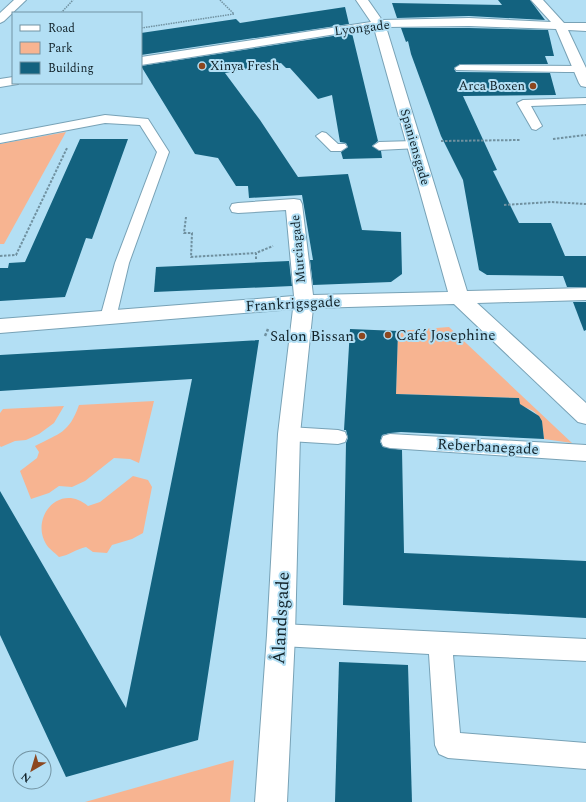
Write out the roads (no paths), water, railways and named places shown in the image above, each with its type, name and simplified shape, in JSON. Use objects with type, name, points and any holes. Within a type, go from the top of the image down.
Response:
[{"type":"street","points":[[0,19],[20,0]]},
{"type":"street","name":"Spaniensgade","points":[[362,0],[379,24],[459,298]]},
{"type":"street","points":[[537,0],[560,25],[586,83]]},
{"type":"street","name":"Lyongade","points":[[142,61],[379,24],[469,22],[586,27]]},
{"type":"street","points":[[0,83],[12,81]]},
{"type":"street","name":"Murciagade","points":[[238,208],[294,204],[304,302]]},
{"type":"street","name":"Frankrigsgade","points":[[0,326],[304,302],[586,294]]},
{"type":"street","points":[[459,298],[586,416]]},
{"type":"street","name":"Ålandsgade","points":[[270,802],[281,635],[289,434],[304,302]]},
{"type":"lane","points":[[460,68],[519,67],[536,70],[580,69]]},
{"type":"lane","points":[[536,126],[523,103],[586,101]]},
{"type":"lane","points":[[0,139],[105,119],[144,122],[163,152],[122,264],[108,318]]},
{"type":"lane","points":[[322,136],[335,148],[341,147]]},
{"type":"lane","points":[[379,146],[414,145]]},
{"type":"lane","points":[[289,434],[338,437]]},
{"type":"lane","name":"Reberbanegade","points":[[390,441],[586,453]]},
{"type":"lane","points":[[281,635],[586,650]]},
{"type":"lane","points":[[440,644],[448,745],[586,756]]},
{"type":"place","name":"Xinya Fresh","points":[[202,66]]},
{"type":"place","name":"Arca Boxen","points":[[533,86]]},
{"type":"place","name":"Café Josephine","points":[[388,335]]},
{"type":"place","name":"Salon Bissan","points":[[362,336]]}]
